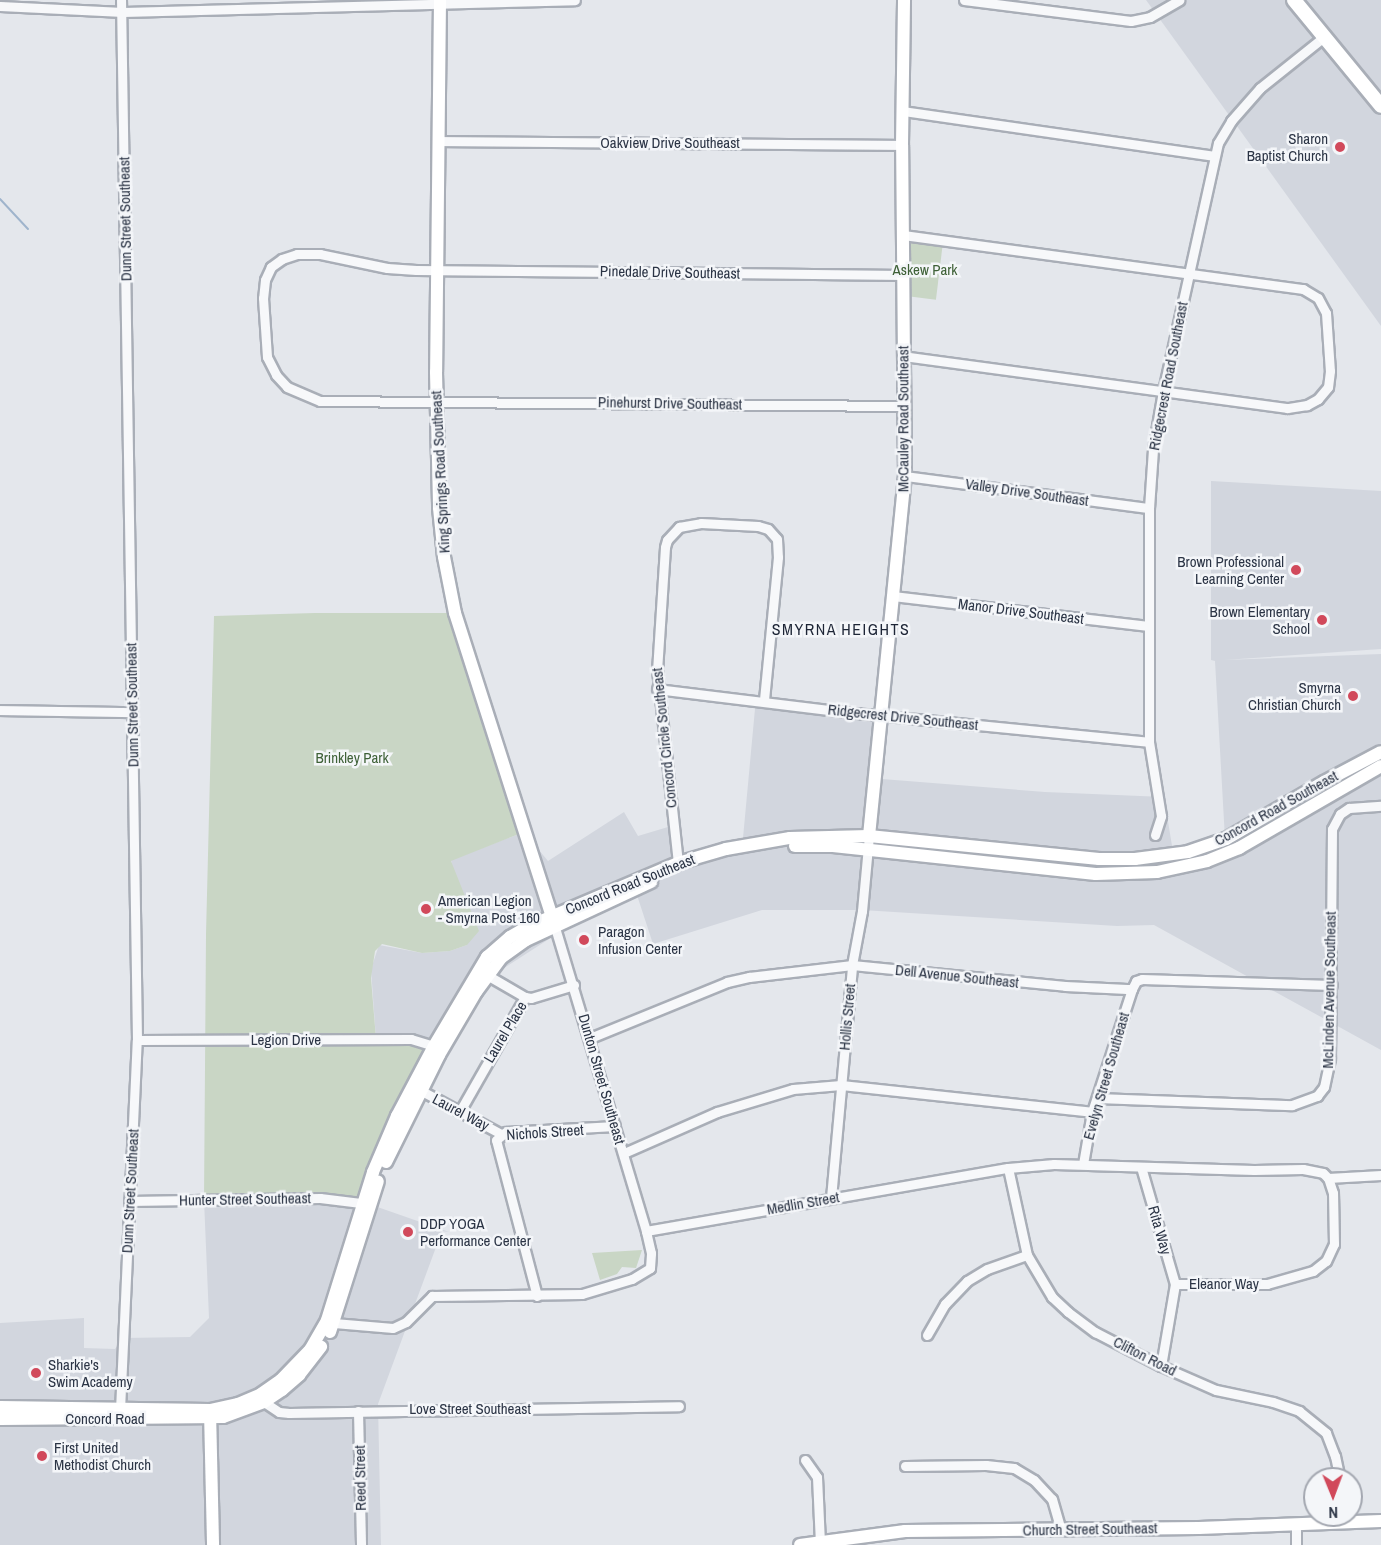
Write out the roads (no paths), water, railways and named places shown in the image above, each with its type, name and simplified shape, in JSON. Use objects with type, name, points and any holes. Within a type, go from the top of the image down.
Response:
[{"type":"main road","name":"McCauley Road Southeast","points":[[869,836],[905,476],[902,145],[904,0]]},
{"type":"main road","points":[[1294,0],[1381,106]]},
{"type":"main road","name":"King Springs Road Southeast","points":[[440,1],[436,400],[440,516],[451,595],[553,922]]},
{"type":"main road","name":"Concord Road Southeast","points":[[211,1414],[240,1412],[264,1402],[299,1375],[322,1345],[334,1323],[377,1183],[420,1090],[487,975],[513,948],[553,922],[678,862],[767,841],[814,836],[869,836],[1099,859],[1136,859],[1168,855],[1226,839],[1381,752]]},
{"type":"main road","name":"Concord Road Southeast","points":[[211,1414],[261,1394],[281,1380],[310,1350],[327,1320],[361,1203],[397,1116],[434,1046],[487,957],[510,937],[658,879],[729,856],[805,845],[1096,874],[1142,874],[1171,870],[1207,861],[1251,842],[1381,766]]},
{"type":"main road","name":"Concord Road","points":[[0,1407],[211,1414]]},
{"type":"main road","points":[[211,1414],[213,1545]]},
{"type":"main road","name":"Concord Road","points":[[0,1419],[211,1414]]},
{"type":"main road","name":"Church Street Southeast","points":[[1363,1520],[1381,1521]]},
{"type":"main road","name":"Church Street Southeast","points":[[800,1545],[841,1543],[905,1531],[1303,1524]]},
{"type":"street","name":"Dunn Street Southeast","points":[[120,1410],[137,1040],[122,0]]},
{"type":"street","points":[[0,6],[123,12],[440,1],[575,0]]},
{"type":"street","points":[[964,0],[1131,21],[1150,17],[1179,0]]},
{"type":"street","name":"Ridgecrest Road Southeast","points":[[1155,835],[1161,816],[1149,742],[1149,508],[1153,449],[1162,391],[1190,274],[1214,156],[1224,131],[1239,110],[1260,88],[1324,37]]},
{"type":"street","points":[[903,111],[1214,156]]},
{"type":"street","name":"Oakview Drive Southeast","points":[[438,141],[902,145]]},
{"type":"street","points":[[903,235],[1295,287],[1312,293],[1318,298],[1326,314],[1329,380],[1325,392],[1318,399],[1297,408],[903,356]]},
{"type":"street","name":"Pinedale Drive Southeast","points":[[436,400],[320,401],[287,387],[276,375],[267,357],[263,298],[265,280],[271,267],[282,259],[297,254],[320,254],[387,268],[437,270],[903,275]]},
{"type":"street","name":"Pinehurst Drive Southeast","points":[[436,400],[903,406]]},
{"type":"street","name":"Valley Drive Southeast","points":[[905,476],[1149,508]]},
{"type":"street","name":"Concord Circle Southeast","points":[[678,862],[657,689],[658,628],[667,540],[679,527],[688,524],[714,523],[758,526],[774,533],[778,546],[764,701]]},
{"type":"street","name":"Manor Drive Southeast","points":[[893,596],[1148,626]]},
{"type":"street","name":"Ridgecrest Drive Southeast","points":[[657,689],[881,715],[1149,742]]},
{"type":"street","points":[[0,710],[132,712]]},
{"type":"street","name":"McLinden Avenue Southeast","points":[[1097,1098],[1292,1105],[1317,1096],[1328,1074],[1332,985],[1332,829],[1340,814],[1350,808],[1381,806]]},
{"type":"street","name":"Hollis Street","points":[[831,1198],[852,965],[862,911],[869,836]]},
{"type":"street","name":"Dunton Street Southeast","points":[[553,922],[590,1038],[646,1231]]},
{"type":"street","name":"Dell Avenue Southeast","points":[[590,1038],[728,982],[749,976],[852,965],[1065,986],[1132,989],[1136,981],[1142,979],[1332,985]]},
{"type":"street","points":[[487,975],[525,997]]},
{"type":"street","name":"Laurel Place","points":[[460,1111],[525,997],[531,998],[574,985]]},
{"type":"street","name":"Evelyn Street Southeast","points":[[1083,1164],[1092,1112],[1132,989]]},
{"type":"street","name":"Legion Drive","points":[[137,1040],[411,1039],[434,1046]]},
{"type":"street","points":[[624,1153],[717,1112],[793,1089],[841,1085],[1092,1112]]},
{"type":"street","name":"Laurel Way","points":[[420,1090],[501,1134]]},
{"type":"street","name":"Nichols Street","points":[[537,1296],[496,1150],[496,1140],[501,1134],[615,1126]]},
{"type":"street","name":"Medlin Street","points":[[646,1231],[1008,1168],[1083,1164],[1254,1170],[1303,1168],[1323,1173],[1328,1178]]},
{"type":"street","name":"Rita Way","points":[[1141,1167],[1175,1284],[1161,1366]]},
{"type":"street","name":"Clifton Road","points":[[1008,1168],[1027,1255],[1052,1297],[1068,1312],[1095,1332],[1161,1366],[1216,1390],[1273,1402],[1299,1411],[1326,1433],[1337,1467]]},
{"type":"street","points":[[1328,1178],[1381,1175]]},
{"type":"street","name":"Eleanor Way","points":[[1175,1284],[1267,1284],[1314,1271],[1326,1261],[1334,1244],[1333,1193],[1328,1178]]},
{"type":"street","name":"Hunter Street Southeast","points":[[129,1201],[320,1198],[361,1203]]},
{"type":"street","points":[[334,1323],[385,1329],[399,1327],[424,1302],[438,1295],[567,1296],[599,1291],[645,1273],[650,1268],[652,1260],[646,1231]]},
{"type":"street","points":[[927,1335],[945,1304],[967,1281],[987,1269],[1027,1255]]},
{"type":"street","name":"Love Street Southeast","points":[[264,1402],[279,1412],[679,1406]]},
{"type":"street","name":"Reed Street","points":[[358,1411],[362,1545]]},
{"type":"street","points":[[805,1460],[817,1477],[820,1543]]},
{"type":"street","points":[[905,1466],[1001,1466],[1021,1471],[1053,1499],[1061,1530]]},
{"type":"street","points":[[1296,1525],[1296,1545]]},
{"type":"waterway","points":[[0,199],[28,229]]},
{"type":"place","name":"Sharon Baptist Church","points":[[1340,147]]},
{"type":"place","name":"Brown Professional Learning Center","points":[[1296,570]]},
{"type":"place","name":"Brown Elementary School","points":[[1322,620]]},
{"type":"place","name":"Smyrna Christian Church","points":[[1353,696]]},
{"type":"place","name":"American Legion - Smyrna Post 160","points":[[426,909]]},
{"type":"place","name":"Paragon Infusion Center","points":[[584,940]]},
{"type":"place","name":"DDP YOGA Performance Center","points":[[408,1232]]},
{"type":"place","name":"Sharkie's Swim Academy","points":[[36,1373]]},
{"type":"place","name":"First United Methodist Church","points":[[42,1456]]},
{"type":"district","name":"SMYRNA HEIGHTS","points":[[841,629]]},
{"type":"park label","name":"Askew Park","points":[[925,270]]},
{"type":"park label","name":"Brinkley Park","points":[[352,758]]}]
